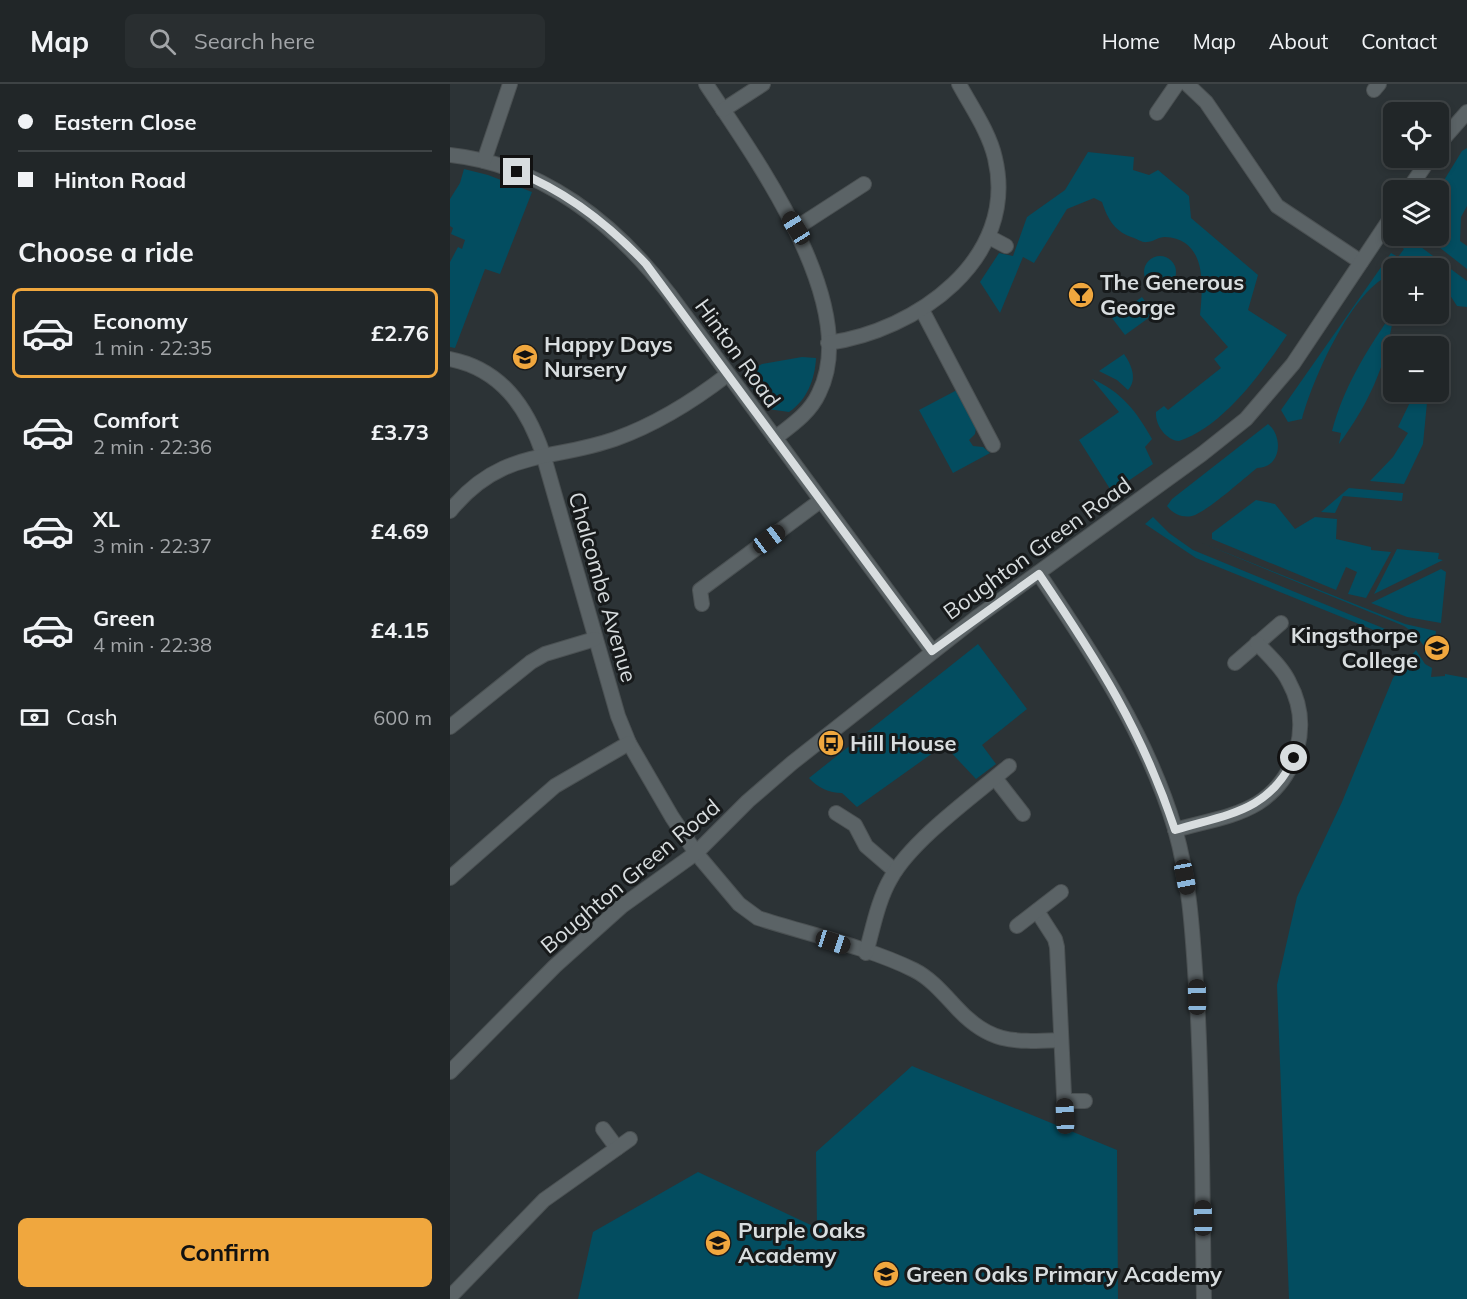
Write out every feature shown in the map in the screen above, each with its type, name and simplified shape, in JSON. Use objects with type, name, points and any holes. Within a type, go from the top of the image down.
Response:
[{"type":"street","points":[[484,161],[510,84]]},
{"type":"street","points":[[706,84],[796,228],[815,272],[828,343],[828,368],[818,396],[801,417],[775,438]]},
{"type":"street","points":[[723,110],[763,84]]},
{"type":"street","points":[[828,343],[877,332],[922,310],[956,281],[989,237],[999,200],[995,159],[988,136],[959,84]]},
{"type":"street","points":[[1157,113],[1177,84]]},
{"type":"street","points":[[1187,84],[1206,102],[1277,206],[1361,262]]},
{"type":"street","points":[[1449,132],[1467,112]]},
{"type":"street","name":"Hinton Road","points":[[450,155],[484,161],[555,189],[618,235],[646,264],[932,651]]},
{"type":"street","points":[[796,228],[864,184]]},
{"type":"street","name":"Boughton Green Road","points":[[450,1072],[512,1007],[596,929],[637,894],[672,872],[696,853],[748,801],[792,763],[932,651],[1246,419],[1293,364],[1383,229]]},
{"type":"street","points":[[989,237],[1006,246]]},
{"type":"street","points":[[922,310],[985,441]]},
{"type":"street","name":"Chalcombe Avenue","points":[[450,359],[480,369],[511,392],[532,424],[543,454],[618,717],[629,743],[696,853],[748,913],[900,964],[924,976],[979,1029],[996,1038],[1014,1041],[1061,1040]]},
{"type":"street","points":[[450,511],[472,488],[493,473],[518,461],[543,454],[591,446],[633,432],[671,414],[727,375]]},
{"type":"street","points":[[702,604],[700,590],[820,501]]},
{"type":"street","points":[[1039,574],[1094,655],[1126,710],[1160,787],[1175,830],[1187,889],[1196,968],[1204,1299]]},
{"type":"street","points":[[1234,663],[1281,623]]},
{"type":"street","points":[[450,727],[531,662],[545,654],[596,639]]},
{"type":"street","points":[[1175,830],[1239,812],[1257,804],[1284,778],[1294,758],[1300,728],[1298,705],[1286,676],[1257,643]]},
{"type":"street","points":[[450,878],[555,786],[629,743]]},
{"type":"street","points":[[866,952],[880,904],[895,871],[920,843],[1009,766]]},
{"type":"street","points":[[995,778],[1023,813]]},
{"type":"street","points":[[836,813],[855,825],[866,846],[895,871]]},
{"type":"street","points":[[1017,926],[1062,892]]},
{"type":"street","points":[[1037,911],[1058,947],[1065,1116]]},
{"type":"street","points":[[1065,1101],[1085,1101]]},
{"type":"street","points":[[603,1129],[617,1148]]},
{"type":"street","points":[[450,1297],[544,1200],[630,1139]]},
{"type":"shaded area","points":[[1467,148],[1467,206],[1461,217],[1460,241],[1467,246],[1467,269],[1438,246],[1449,246],[1449,180],[1444,180],[1462,151]]},
{"type":"shaded area","points":[[1088,152],[1134,157],[1133,170],[1149,175],[1158,170],[1189,196],[1191,218],[1258,275],[1248,310],[1287,335],[1254,381],[1226,411],[1211,424],[1179,441],[1170,438],[1162,431],[1157,422],[1156,412],[1164,406],[1168,410],[1221,368],[1214,359],[1228,347],[1200,315],[1201,278],[1195,255],[1189,246],[1179,240],[1165,237],[1145,242],[1127,235],[1117,229],[1102,202],[1094,198],[1067,209],[1034,263],[1023,257],[1000,313],[980,282],[999,253],[1013,256],[1027,217],[1065,190]]},
{"type":"shaded area","points":[[464,169],[488,175],[532,192],[500,274],[485,269],[455,348],[450,347],[450,262],[458,247],[462,249],[465,240],[451,234],[453,228],[450,226],[450,199],[460,183]]},
{"type":"shaded area","points":[[1400,246],[1420,246],[1436,258],[1387,258],[1391,253],[1398,257],[1404,249]]},
{"type":"shaded area","points":[[1160,256],[1171,261],[1176,272],[1171,283],[1160,288],[1149,283],[1144,272],[1149,261]]},
{"type":"shaded area","points":[[1383,264],[1383,279],[1363,296],[1336,337],[1315,382],[1302,419],[1288,422],[1281,410]]},
{"type":"shaded area","points":[[1449,268],[1467,281],[1467,307],[1457,306],[1449,294]]},
{"type":"shaded area","points":[[1142,297],[1154,314],[1125,335],[1112,318]]},
{"type":"shaded area","points":[[1385,324],[1392,324],[1390,336],[1383,336],[1383,360],[1367,400],[1339,444],[1341,433],[1332,431],[1342,401],[1363,358]]},
{"type":"shaded area","points":[[1124,354],[1133,376],[1128,390],[1117,380],[1099,371]]},
{"type":"shaded area","points":[[802,357],[816,358],[814,374],[805,395],[789,412],[768,409],[742,375],[762,364]]},
{"type":"shaded area","points":[[1092,379],[1112,390],[1127,403],[1152,439],[1145,447],[1153,464],[1112,492],[1079,440],[1119,412]]},
{"type":"shaded area","points":[[957,390],[976,428],[975,434],[969,440],[973,446],[983,447],[990,453],[953,473],[919,410]]},
{"type":"shaded area","points":[[1410,402],[1427,402],[1423,444],[1404,484],[1370,481],[1393,457],[1408,433],[1398,427]]},
{"type":"shaded area","points":[[1268,424],[1278,444],[1278,451],[1271,463],[1257,468],[1215,502],[1192,516],[1178,515],[1167,506],[1172,499]]},
{"type":"shaded area","points":[[1349,488],[1403,493],[1402,501],[1343,496],[1335,513],[1321,512]]},
{"type":"shaded area","points":[[1256,500],[1275,504],[1295,529],[1315,517],[1337,519],[1336,539],[1371,547],[1371,550],[1391,552],[1366,598],[1348,594],[1357,572],[1346,567],[1336,590],[1212,539],[1212,533]]},
{"type":"shaded area","points":[[1153,517],[1169,533],[1193,550],[1395,633],[1401,641],[1196,558],[1145,524]]},
{"type":"shaded area","points":[[1202,543],[1405,624],[1436,631],[1433,658],[1415,634],[1404,626]]},
{"type":"shaded area","points":[[1397,549],[1439,553],[1438,559],[1443,560],[1374,594]]},
{"type":"shaded area","points":[[1441,569],[1446,572],[1441,623],[1407,617],[1371,603]]},
{"type":"shaded area","points":[[978,644],[1027,709],[982,745],[996,764],[976,779],[944,745],[857,807],[842,793],[824,789],[809,778]]},
{"type":"shaded area","points":[[1416,650],[1425,664],[1432,668],[1431,677],[1445,676],[1445,674],[1467,678],[1467,1299],[1289,1299],[1277,985],[1297,897],[1342,802],[1393,678]]},
{"type":"shaded area","points":[[912,1066],[1117,1150],[1118,1299],[578,1299],[593,1232],[698,1172],[817,1228],[816,1152]]},
{"type":"place","name":"The Generous George","points":[[1081,295]]},
{"type":"place","name":"Happy Days Nursery","points":[[525,357]]},
{"type":"place","name":"Kingsthorpe College","points":[[1437,648]]},
{"type":"place","name":"Hill House","points":[[831,743]]},
{"type":"place","name":"Purple Oaks Academy","points":[[718,1243]]},
{"type":"place","name":"Green Oaks Primary Academy","points":[[886,1274]]},
{"type":"route","points":[[517,172],[555,189],[577,203],[618,235],[646,264],[932,651],[1013,590],[1039,574],[1094,655],[1126,710],[1160,787],[1175,830],[1239,812],[1257,804],[1284,778],[1294,758]]}]
